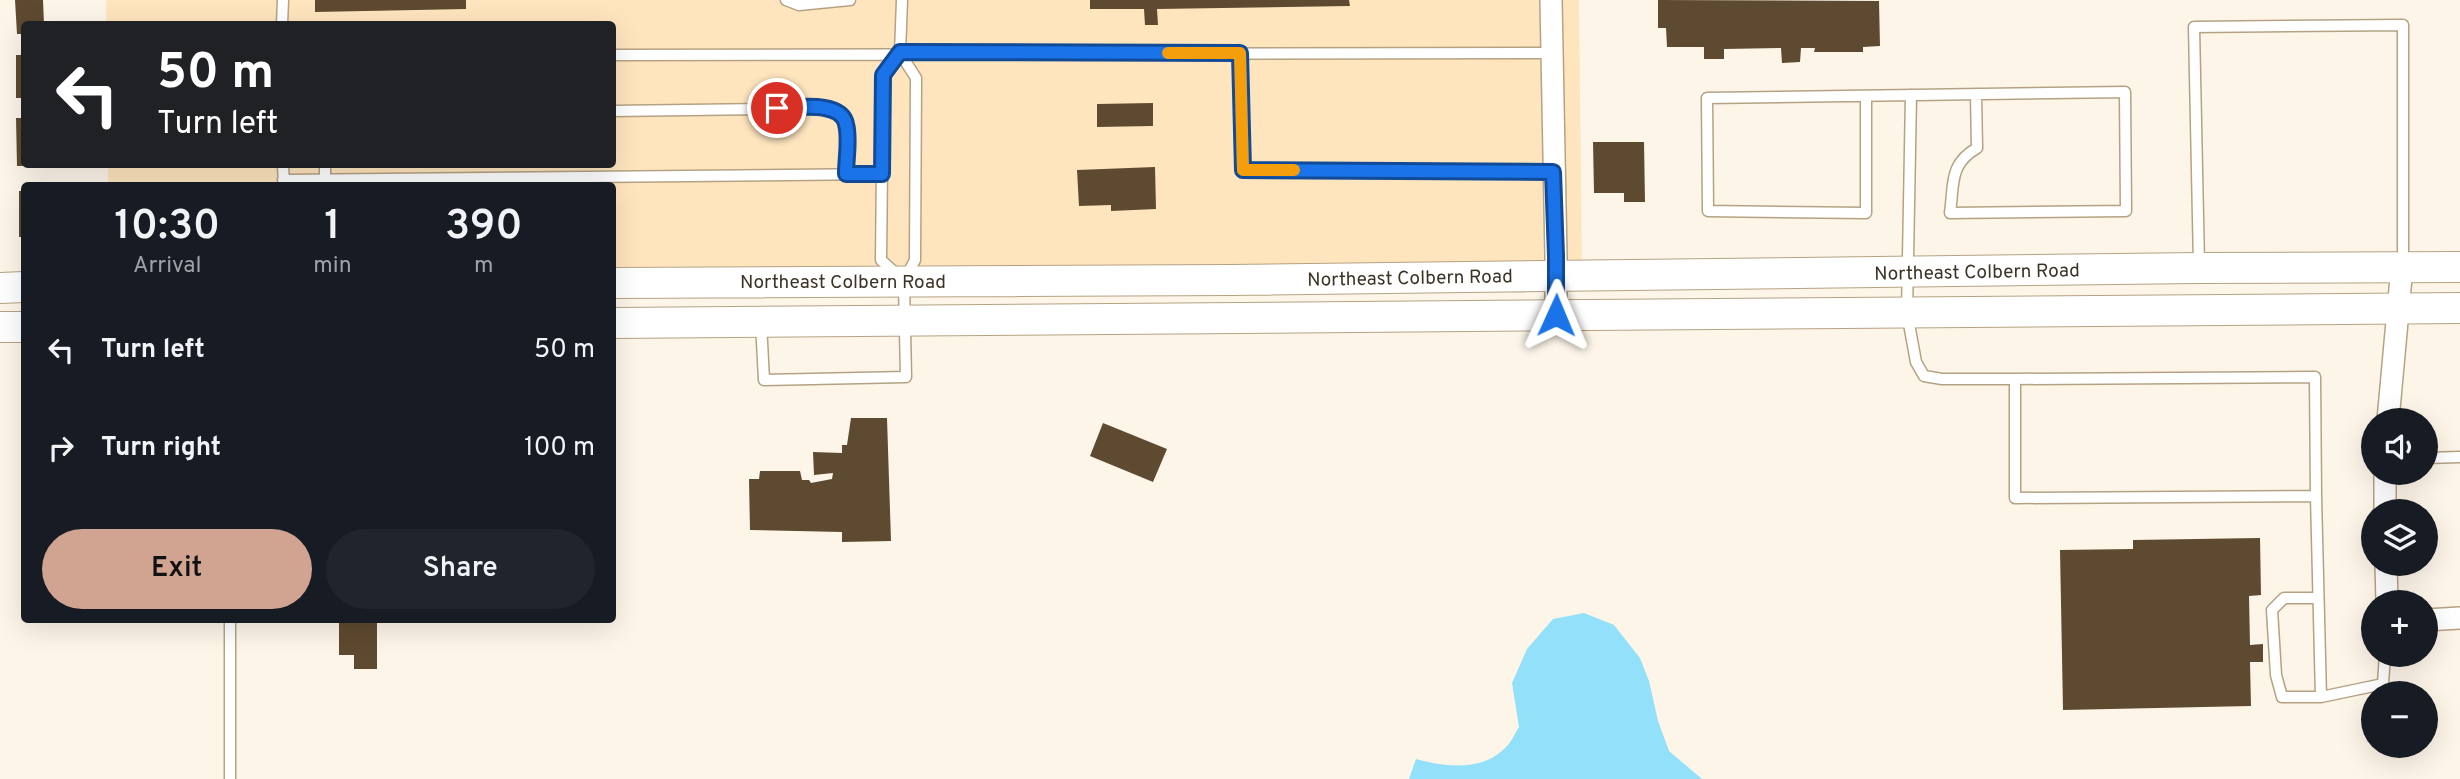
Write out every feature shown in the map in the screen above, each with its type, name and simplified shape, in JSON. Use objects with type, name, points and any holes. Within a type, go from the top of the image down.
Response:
[{"type":"main road","name":"Northeast Colbern Road","points":[[616,283],[1231,280],[2460,267]]},
{"type":"main road","points":[[0,288],[21,288]]},
{"type":"main road","name":"Northeast Colbern Road","points":[[616,323],[2460,309]]},
{"type":"main road","points":[[0,327],[21,327]]},
{"type":"street","points":[[1551,0],[1556,315]]},
{"type":"street","points":[[2389,408],[2402,267]]},
{"type":"street","points":[[2438,619],[2460,618]]},
{"type":"lane","points":[[282,21],[283,0]]},
{"type":"lane","points":[[786,0],[799,5],[850,0]]},
{"type":"lane","points":[[761,321],[764,380],[906,377],[904,281],[915,260],[916,78],[900,52],[902,0]]},
{"type":"lane","points":[[2199,268],[2194,27],[2389,25],[2403,25],[2402,267]]},
{"type":"lane","points":[[900,52],[883,75],[881,260],[904,281]]},
{"type":"lane","points":[[616,55],[1552,52]]},
{"type":"lane","points":[[1240,53],[1243,170],[1553,172]]},
{"type":"lane","points":[[1866,96],[1866,213],[1708,211],[1707,98],[1866,96],[1911,96],[1976,94],[2125,92],[2126,211],[1950,213],[1956,166],[1966,154],[1977,148],[1976,94]]},
{"type":"lane","points":[[1911,96],[1907,313],[1916,362],[1924,376],[1942,379],[2315,377],[2321,697]]},
{"type":"lane","points":[[616,111],[831,108],[843,114],[847,124],[846,174]]},
{"type":"lane","points":[[325,168],[326,179]]},
{"type":"lane","points":[[576,168],[576,177]]},
{"type":"lane","points":[[294,182],[326,179],[882,174]]},
{"type":"lane","points":[[2015,379],[2015,498],[2316,496]]},
{"type":"lane","points":[[2438,458],[2460,457]]},
{"type":"lane","points":[[2318,598],[2284,598],[2272,610],[2276,675],[2282,696],[2321,697],[2383,684],[2384,667]]},
{"type":"lane","points":[[230,623],[230,779]]},
{"type":"shaded area","points":[[106,0],[1579,0],[1582,271],[616,267],[616,182],[108,182],[108,168],[616,168],[616,21],[106,21]]},
{"type":"water","points":[[1584,613],[1614,625],[1640,658],[1669,751],[1702,779],[1409,779],[1416,759],[1451,765],[1476,764],[1498,754],[1507,746],[1519,727],[1512,683],[1527,649],[1553,619]]},
{"type":"building","points":[[15,0],[43,0],[44,21],[21,21],[21,34],[17,34]]},
{"type":"building","points":[[315,0],[466,0],[466,9],[315,12]]},
{"type":"building","points":[[1090,0],[1349,0],[1350,6],[1157,9],[1158,25],[1145,25],[1144,9],[1090,9]]},
{"type":"building","points":[[1658,0],[1879,1],[1880,46],[1863,47],[1863,52],[1814,52],[1815,48],[1801,48],[1800,62],[1782,63],[1781,48],[1724,49],[1724,59],[1704,59],[1704,47],[1667,47],[1666,28],[1658,28]]},
{"type":"building","points":[[16,55],[21,55],[21,98],[16,98]]},
{"type":"building","points":[[1153,103],[1153,126],[1097,127],[1097,104]]},
{"type":"building","points":[[16,118],[21,118],[21,166],[17,166]]},
{"type":"building","points":[[1593,142],[1644,142],[1645,202],[1624,202],[1624,193],[1594,193]]},
{"type":"building","points":[[1155,167],[1156,209],[1111,211],[1111,205],[1079,206],[1077,170]]},
{"type":"building","points":[[19,191],[21,191],[21,237]]},
{"type":"building","points":[[851,418],[887,418],[891,541],[842,542],[842,532],[750,530],[749,479],[759,479],[760,471],[800,471],[802,480],[809,480],[811,483],[832,479],[833,473],[814,475],[813,452],[842,453],[842,445],[847,445]]},
{"type":"building","points":[[1103,423],[1167,449],[1153,482],[1090,456]]},
{"type":"building","points":[[2260,538],[2261,595],[2249,596],[2250,645],[2263,644],[2263,662],[2250,662],[2251,706],[2063,710],[2060,550],[2133,549],[2133,540]]},
{"type":"building","points":[[339,623],[377,623],[377,669],[354,669],[354,655],[339,655]]},
{"type":"slow traffic","points":[[1168,53],[1240,53],[1243,170],[1294,170]]},
{"type":"route","points":[[777,108],[831,108],[843,114],[847,124],[846,174],[882,174],[883,75],[900,52],[1240,53],[1243,170],[1553,172],[1556,315]]}]
